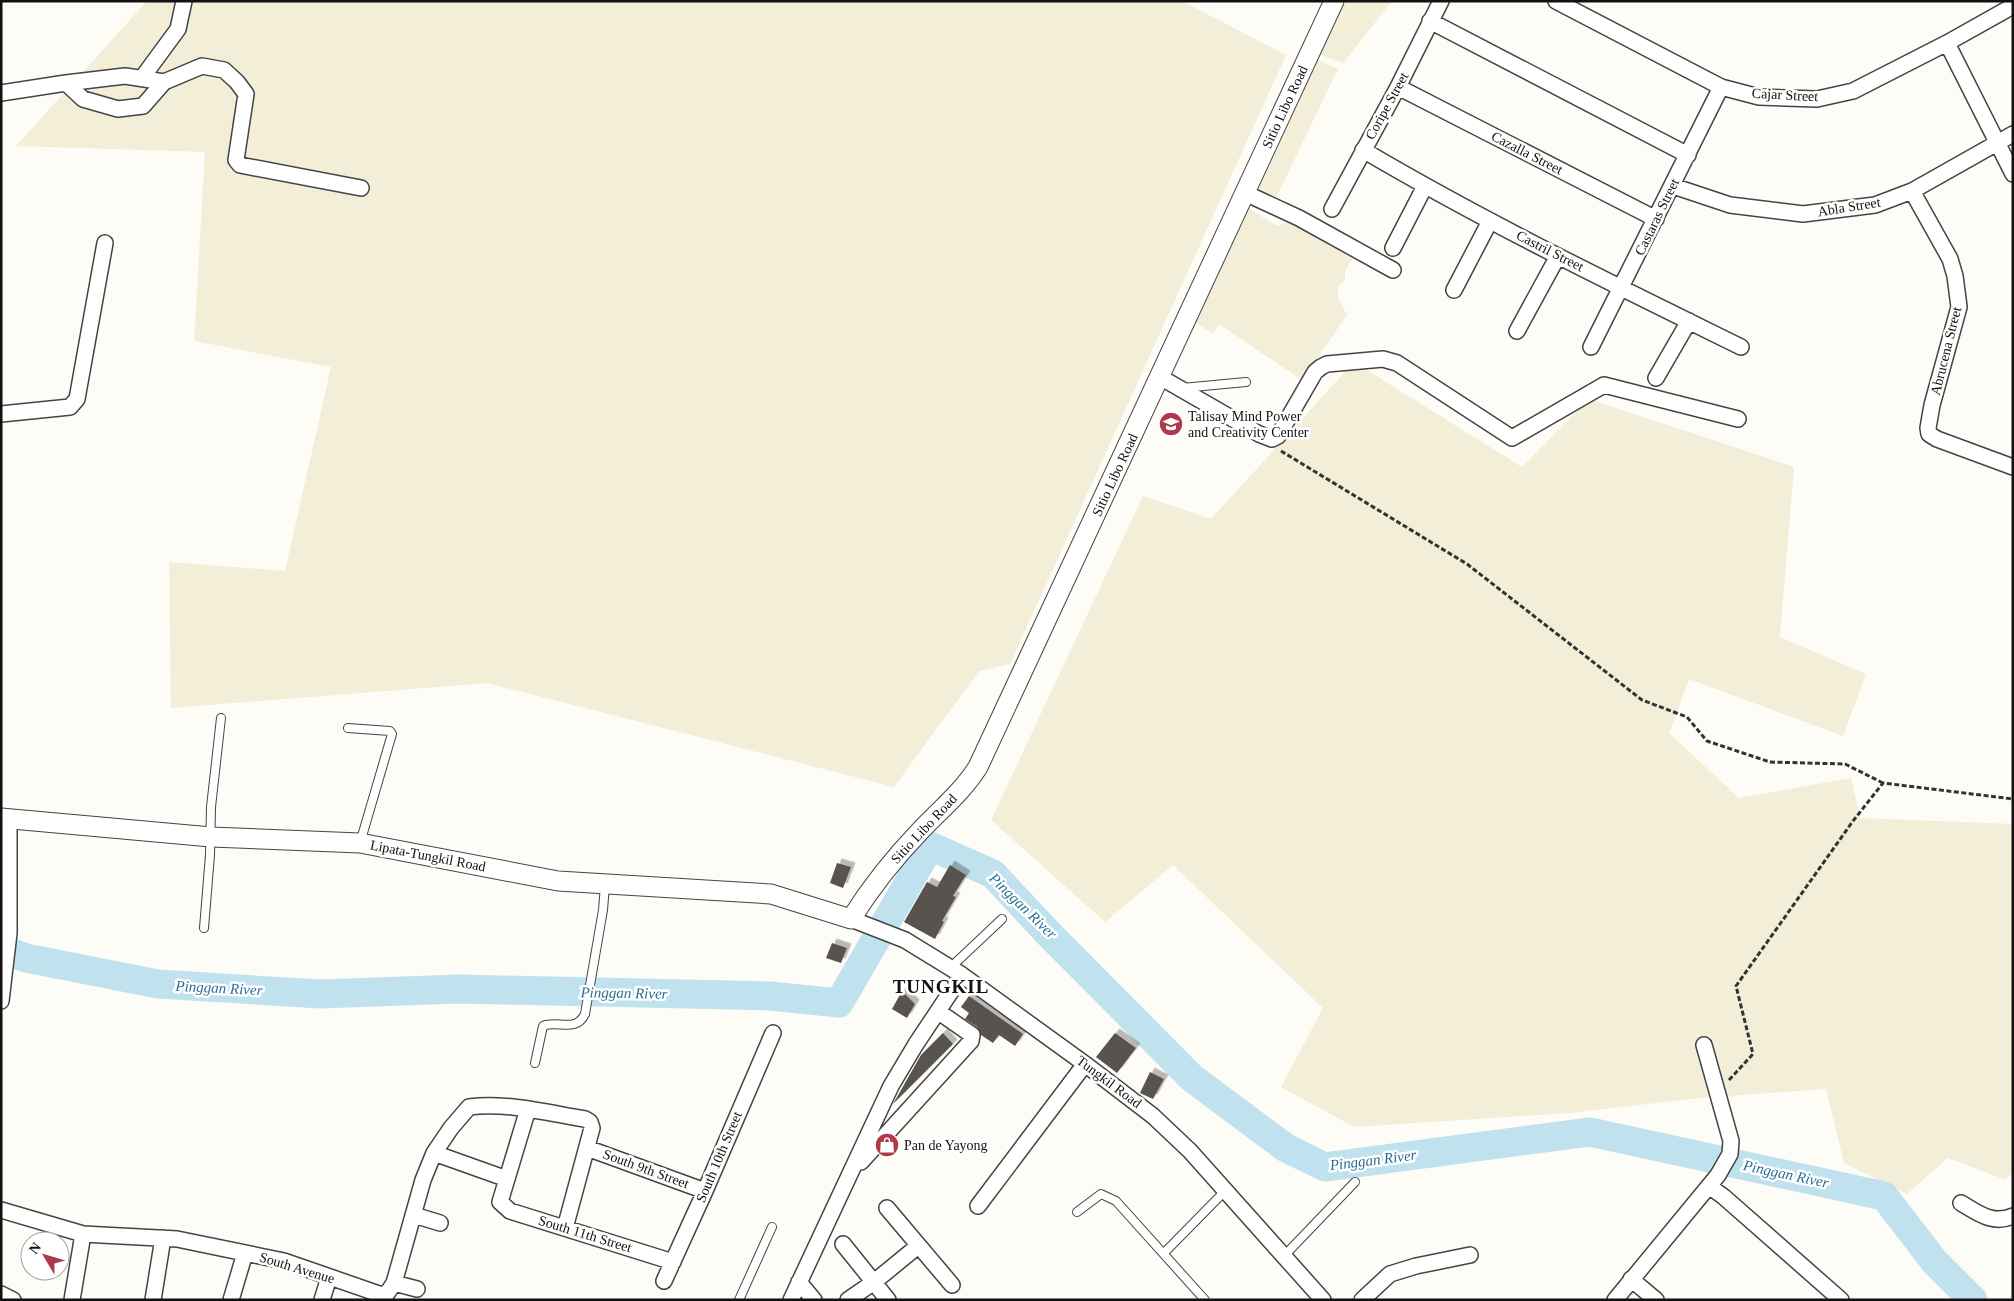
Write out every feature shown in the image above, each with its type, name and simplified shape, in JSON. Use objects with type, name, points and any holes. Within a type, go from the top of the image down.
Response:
[{"type":"street","points":[[142,78],[178,29],[184,1]]},
{"type":"street","name":"Sitio Libo Road","points":[[857,921],[889,866],[964,787],[978,767],[1334,1]]},
{"type":"street","name":"Coripe Street","points":[[1332,209],[1398,87],[1441,1]]},
{"type":"street","name":"Cajar Street","points":[[1556,1],[1721,87],[1759,97],[1817,99],[1852,91],[1947,43],[2013,6]]},
{"type":"street","points":[[1430,21],[1688,155]]},
{"type":"street","points":[[1947,43],[2013,174]]},
{"type":"street","points":[[66,84],[83,99],[118,109],[143,106],[164,82],[202,66],[224,70],[246,94],[236,160],[240,165],[362,188]]},
{"type":"street","points":[[1,93],[126,76],[164,82]]},
{"type":"street","name":"Cazalla Street","points":[[1398,87],[1656,219]]},
{"type":"street","name":"Castaras Street","points":[[1591,347],[1721,87]]},
{"type":"street","name":"Abla Street","points":[[1673,186],[1730,205],[1803,214],[1875,205],[1912,191],[2013,134]]},
{"type":"street","name":"Castril Street","points":[[1363,150],[1490,221],[1741,346]]},
{"type":"street","points":[[1392,248],[1425,186]]},
{"type":"street","name":"Abrucena Street","points":[[1912,191],[1950,259],[1955,276],[1959,307],[1932,406],[1928,428],[1929,434],[2012,463]]},
{"type":"street","points":[[1245,193],[1298,218],[1393,270]]},
{"type":"street","points":[[1454,290],[1490,221]]},
{"type":"street","points":[[1,414],[70,407],[77,399],[105,243]]},
{"type":"street","points":[[1517,332],[1558,256]]},
{"type":"street","points":[[1656,378],[1689,321]]},
{"type":"street","points":[[1160,377],[1274,439],[1278,436],[1320,366],[1383,359],[1397,363],[1512,438],[1604,384],[1738,420]]},
{"type":"street","points":[[1,1001],[9,938],[5,818]]},
{"type":"street","name":"Lipata-Tungkil Road","points":[[5,818],[211,837],[360,843],[558,881],[771,894],[857,921]]},
{"type":"street","name":"Tungkil Road","points":[[857,921],[905,940],[956,972],[1085,1064],[1153,1116],[1190,1151],[1324,1300]]},
{"type":"street","points":[[791,1300],[891,1086],[916,1044],[939,1012],[956,972]]},
{"type":"street","points":[[850,1174],[971,1041],[972,1035],[939,1012]]},
{"type":"street","name":"South 10th Street","points":[[664,1281],[773,1033]]},
{"type":"street","points":[[1616,1300],[1714,1181],[1730,1154],[1731,1141],[1704,1045]]},
{"type":"street","points":[[978,1206],[1085,1064]]},
{"type":"street","points":[[417,1289],[394,1283],[423,1180],[434,1153],[450,1128],[469,1107],[483,1105],[528,1110],[585,1119],[590,1122],[592,1128],[588,1148],[565,1228]]},
{"type":"street","points":[[434,1153],[506,1178],[528,1110]]},
{"type":"street","name":"South 9th Street","points":[[588,1148],[705,1191]]},
{"type":"street","name":"South 11th Street","points":[[506,1178],[500,1202],[510,1211],[673,1262]]},
{"type":"street","points":[[1714,1181],[1724,1197],[1841,1300]]},
{"type":"street","points":[[1961,1203],[1985,1217],[2003,1220],[2013,1216]]},
{"type":"street","points":[[887,1208],[952,1285]]},
{"type":"street","name":"South Avenue","points":[[1,1210],[83,1234],[177,1239],[284,1261],[379,1294],[386,1295],[394,1283]]},
{"type":"street","points":[[414,1215],[440,1223]]},
{"type":"street","points":[[72,1300],[83,1234]]},
{"type":"street","points":[[154,1300],[163,1238]]},
{"type":"street","points":[[843,1244],[888,1300]]},
{"type":"street","points":[[848,1300],[874,1282],[918,1246]]},
{"type":"street","points":[[230,1300],[245,1253]]},
{"type":"street","points":[[1362,1300],[1390,1274],[1416,1266],[1470,1255]]},
{"type":"street","points":[[322,1300],[329,1277]]},
{"type":"street","points":[[1632,1279],[1656,1300]]},
{"type":"street","points":[[799,1282],[814,1300]]},
{"type":"street","points":[[1,1294],[13,1300]]},
{"type":"lane","points":[[1180,388],[1246,382]]},
{"type":"lane","points":[[204,928],[212,807],[221,718]]},
{"type":"lane","points":[[348,728],[390,731],[392,734],[360,843]]},
{"type":"lane","points":[[535,1063],[543,1026],[576,1024],[582,1020],[587,1005],[603,910],[605,884]]},
{"type":"lane","points":[[956,972],[1002,919]]},
{"type":"lane","points":[[1284,1256],[1355,1182]]},
{"type":"lane","points":[[1164,1254],[1226,1190]]},
{"type":"lane","points":[[1077,1212],[1101,1194],[1108,1196],[1122,1207],[1205,1300]]},
{"type":"lane","points":[[740,1300],[772,1227]]},
{"type":"path","points":[[1268,437],[1276,447],[1466,564],[1642,700],[1687,717],[1707,741],[1770,762],[1845,764],[1883,783],[2013,799]]},
{"type":"path","points":[[1718,1091],[1753,1054],[1736,986],[1853,821],[1883,783]]},
{"type":"shaded area","points":[[147,1],[1182,1],[1286,55],[1010,664],[979,671],[894,787],[487,683],[171,708],[169,562],[285,571],[331,367],[194,341],[205,152],[16,146]]},
{"type":"shaded area","points":[[1345,1],[1392,1],[1343,63],[1317,54]]},
{"type":"shaded area","points":[[1315,59],[1338,69],[1274,202],[1253,193]]},
{"type":"shaded area","points":[[1245,206],[1277,226],[1285,223],[1306,224],[1353,258],[1345,271],[1345,280],[1338,286],[1338,297],[1347,315],[1302,380],[1220,325],[1212,333],[1193,321]]},
{"type":"shaded area","points":[[1354,362],[1522,467],[1589,399],[1794,467],[1780,637],[1866,674],[1843,736],[1689,679],[1669,733],[1739,798],[1851,778],[1860,818],[2013,824],[2013,1171],[2006,1180],[1948,1158],[1907,1194],[1844,1163],[1826,1089],[1700,1098],[1569,1113],[1354,1127],[1281,1087],[1323,1008],[1173,865],[1105,922],[991,820],[1143,496],[1211,519]]},
{"type":"building","points":[[837,863],[851,867],[843,888],[830,883]]},
{"type":"building","points":[[950,865],[966,875],[953,896],[956,897],[942,921],[944,922],[935,939],[904,922],[927,882],[937,887]]},
{"type":"building","points":[[832,943],[847,948],[841,963],[826,958]]},
{"type":"building","points":[[902,991],[915,1004],[907,1018],[892,1009]]},
{"type":"building","points":[[969,996],[1023,1034],[1015,1046],[999,1035],[993,1043],[981,1035],[977,1027],[965,1019],[969,1013],[961,1007]]},
{"type":"building","points":[[943,1033],[953,1044],[893,1104],[921,1055]]},
{"type":"building","points":[[1115,1033],[1136,1048],[1117,1073],[1096,1057]]},
{"type":"building","points":[[1150,1072],[1164,1079],[1153,1099],[1140,1093]]},
{"type":"waterway","name":"Pinggan River","points":[[1,949],[26,958],[158,984],[320,994],[459,989],[770,996],[839,1003],[930,846],[993,874],[1049,934],[1192,1078],[1286,1148],[1325,1167],[1590,1132],[1884,1196],[1934,1261],[1973,1300]]},
{"type":"place","name":"Talisay Mind Power and Creativity Center","points":[[1171,424]]},
{"type":"place","name":"Pan de Yayong","points":[[887,1145]]},
{"type":"district","name":"TUNGKIL","points":[[941,986]]}]
